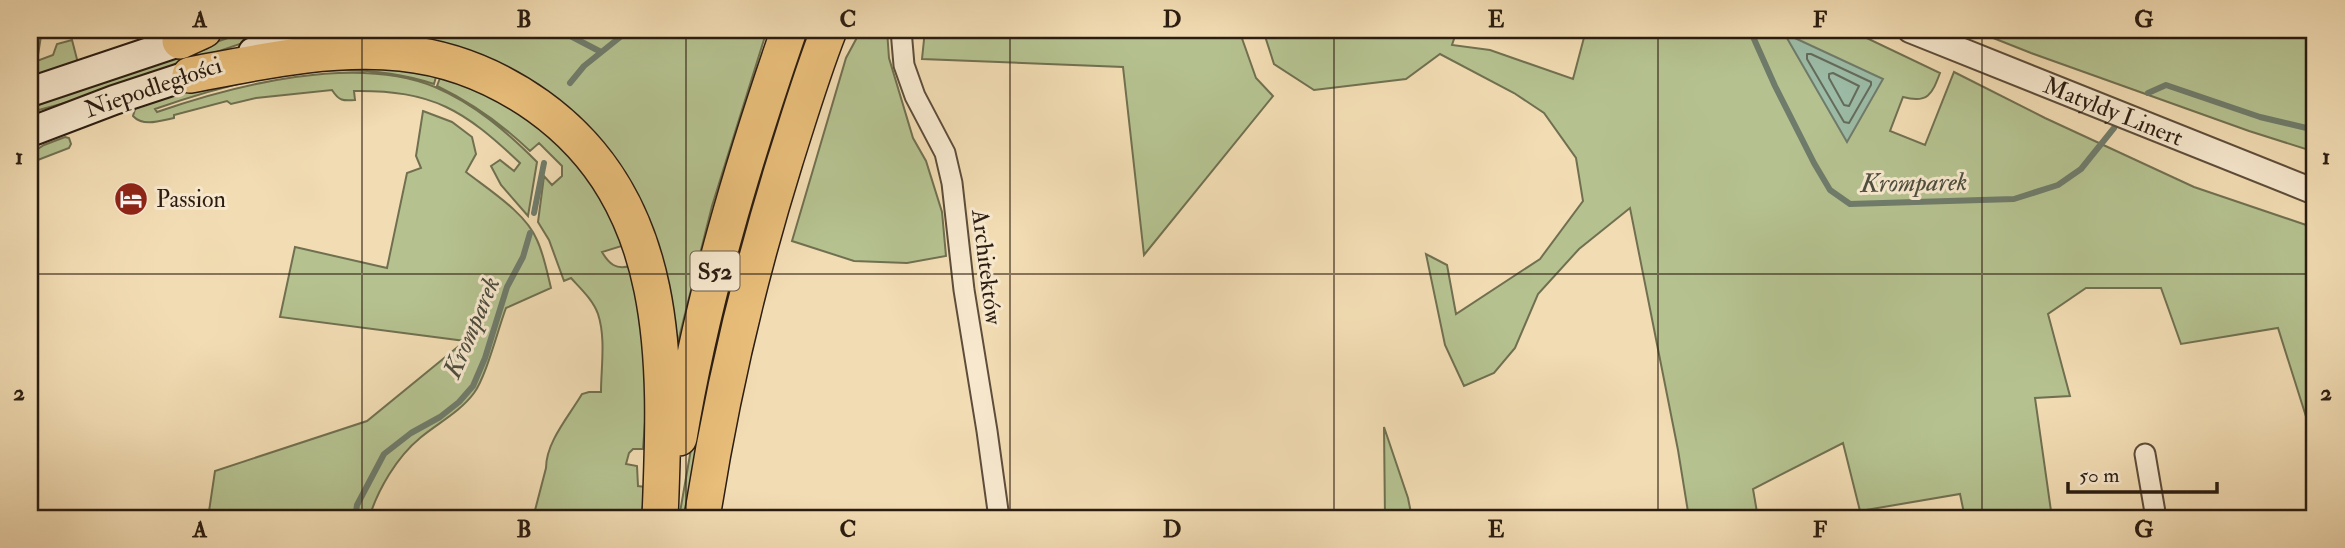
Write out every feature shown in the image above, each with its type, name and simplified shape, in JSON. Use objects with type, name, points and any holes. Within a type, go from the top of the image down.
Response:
[{"type":"highway","name":"S52","points":[[663,518],[685,402],[722,245],[752,135],[789,30]]},
{"type":"highway","name":"S52","points":[[702,518],[735,340],[757,253],[829,30]]},
{"type":"highway","points":[[190,75],[314,54],[375,52],[426,57],[450,62],[503,85],[541,108],[571,134],[620,197],[645,256],[652,284],[662,354],[663,518]]},
{"type":"main road","name":"Niepodległości","points":[[30,92],[192,35],[217,30]]},
{"type":"main road","name":"Niepodległości","points":[[30,132],[317,30]]},
{"type":"street","name":"Architektów","points":[[901,30],[904,65],[915,96],[945,153],[952,183],[964,290],[999,518]]},
{"type":"street","name":"Matyldy Linert","points":[[1910,30],[2315,192]]},
{"type":"street","points":[[2144,454],[2156,518]]},
{"type":"shaded area","points":[[30,30],[42,30],[37,61],[53,55],[57,44],[72,40],[78,63],[30,78]]},
{"type":"shaded area","points":[[251,30],[281,30],[35,111],[33,105]]},
{"type":"shaded area","points":[[348,30],[767,30],[712,206],[676,350],[559,109],[319,41]]},
{"type":"shaded area","points":[[803,30],[813,30],[689,518],[679,518],[695,426],[740,230]]},
{"type":"shaded area","points":[[861,30],[887,30],[889,58],[913,138],[926,161],[942,212],[946,256],[907,263],[854,261],[792,241],[846,58]]},
{"type":"shaded area","points":[[925,30],[1239,30],[1256,78],[1273,96],[1144,255],[1123,67],[922,59]]},
{"type":"shaded area","points":[[1263,30],[1457,30],[1452,45],[1490,50],[1573,79],[1586,30],[1850,30],[1940,73],[1928,96],[1918,99],[1903,97],[1890,131],[1925,145],[1954,72],[2045,118],[2194,187],[2315,228],[2315,445],[2278,328],[2181,344],[2161,288],[2086,288],[2048,314],[2070,396],[2035,398],[2052,518],[1965,518],[1960,494],[1860,511],[1843,443],[1753,489],[1758,518],[1689,518],[1630,208],[1579,249],[1538,294],[1515,348],[1494,373],[1464,386],[1445,345],[1426,254],[1447,265],[1456,314],[1540,259],[1583,201],[1576,158],[1544,113],[1514,93],[1440,54],[1406,79],[1314,90],[1274,64]]},
{"type":"shaded area","points":[[1973,30],[2315,30],[2315,71],[2309,72],[2315,101],[2315,152],[2249,131]]},
{"type":"shaded area","points":[[368,61],[489,89],[577,155],[625,245],[602,252],[613,265],[630,266],[642,319],[646,408],[643,449],[633,449],[626,464],[637,466],[638,486],[646,487],[641,518],[533,518],[554,439],[582,394],[601,392],[602,353],[602,333],[596,309],[571,278],[564,281],[549,240],[538,222],[544,176],[552,185],[562,176],[562,166],[539,143],[530,151],[486,115],[437,86],[440,78],[436,77],[434,84],[399,75],[364,71],[293,74],[222,88],[155,109],[157,112],[222,92],[295,77],[369,73],[403,77],[435,87],[477,110],[537,162],[528,216],[501,185],[491,166],[500,160],[514,171],[520,163],[482,129],[446,107],[426,99],[405,94],[354,91],[355,100],[344,100],[332,90],[256,98],[231,104],[227,101],[158,122],[142,121],[133,116],[136,106],[181,91]]},
{"type":"shaded area","points":[[423,111],[452,122],[472,137],[476,154],[466,172],[506,203],[532,230],[542,252],[551,288],[506,308],[487,365],[474,393],[404,454],[383,485],[369,518],[208,518],[215,471],[367,421],[465,341],[280,317],[295,247],[387,268],[407,173],[421,168],[416,156]]},
{"type":"shaded area","points":[[65,137],[69,138],[69,148],[30,163],[30,154]]},
{"type":"shaded area","points":[[1384,427],[1408,498],[1412,518],[1385,518]]},
{"type":"water","points":[[1784,33],[1883,79],[1847,142]]},
{"type":"waterway","points":[[559,30],[601,52]]},
{"type":"waterway","name":"Kromparek","points":[[570,83],[584,66],[629,30]]},
{"type":"waterway","name":"Kromparek","points":[[1750,30],[1814,163],[1830,190],[1850,204],[2014,199],[2058,185],[2081,169],[2114,128]]},
{"type":"waterway","name":"Kromparek","points":[[2148,93],[2166,85],[2260,117],[2315,130]]},
{"type":"waterway","name":"Kromparek","points":[[534,213],[544,163]]},
{"type":"waterway","name":"Kromparek","points":[[355,518],[357,505],[384,454],[411,433],[440,417],[473,386],[485,358],[507,287],[523,257],[530,233]]},
{"type":"place","name":"Passion","points":[[131,199]]}]
